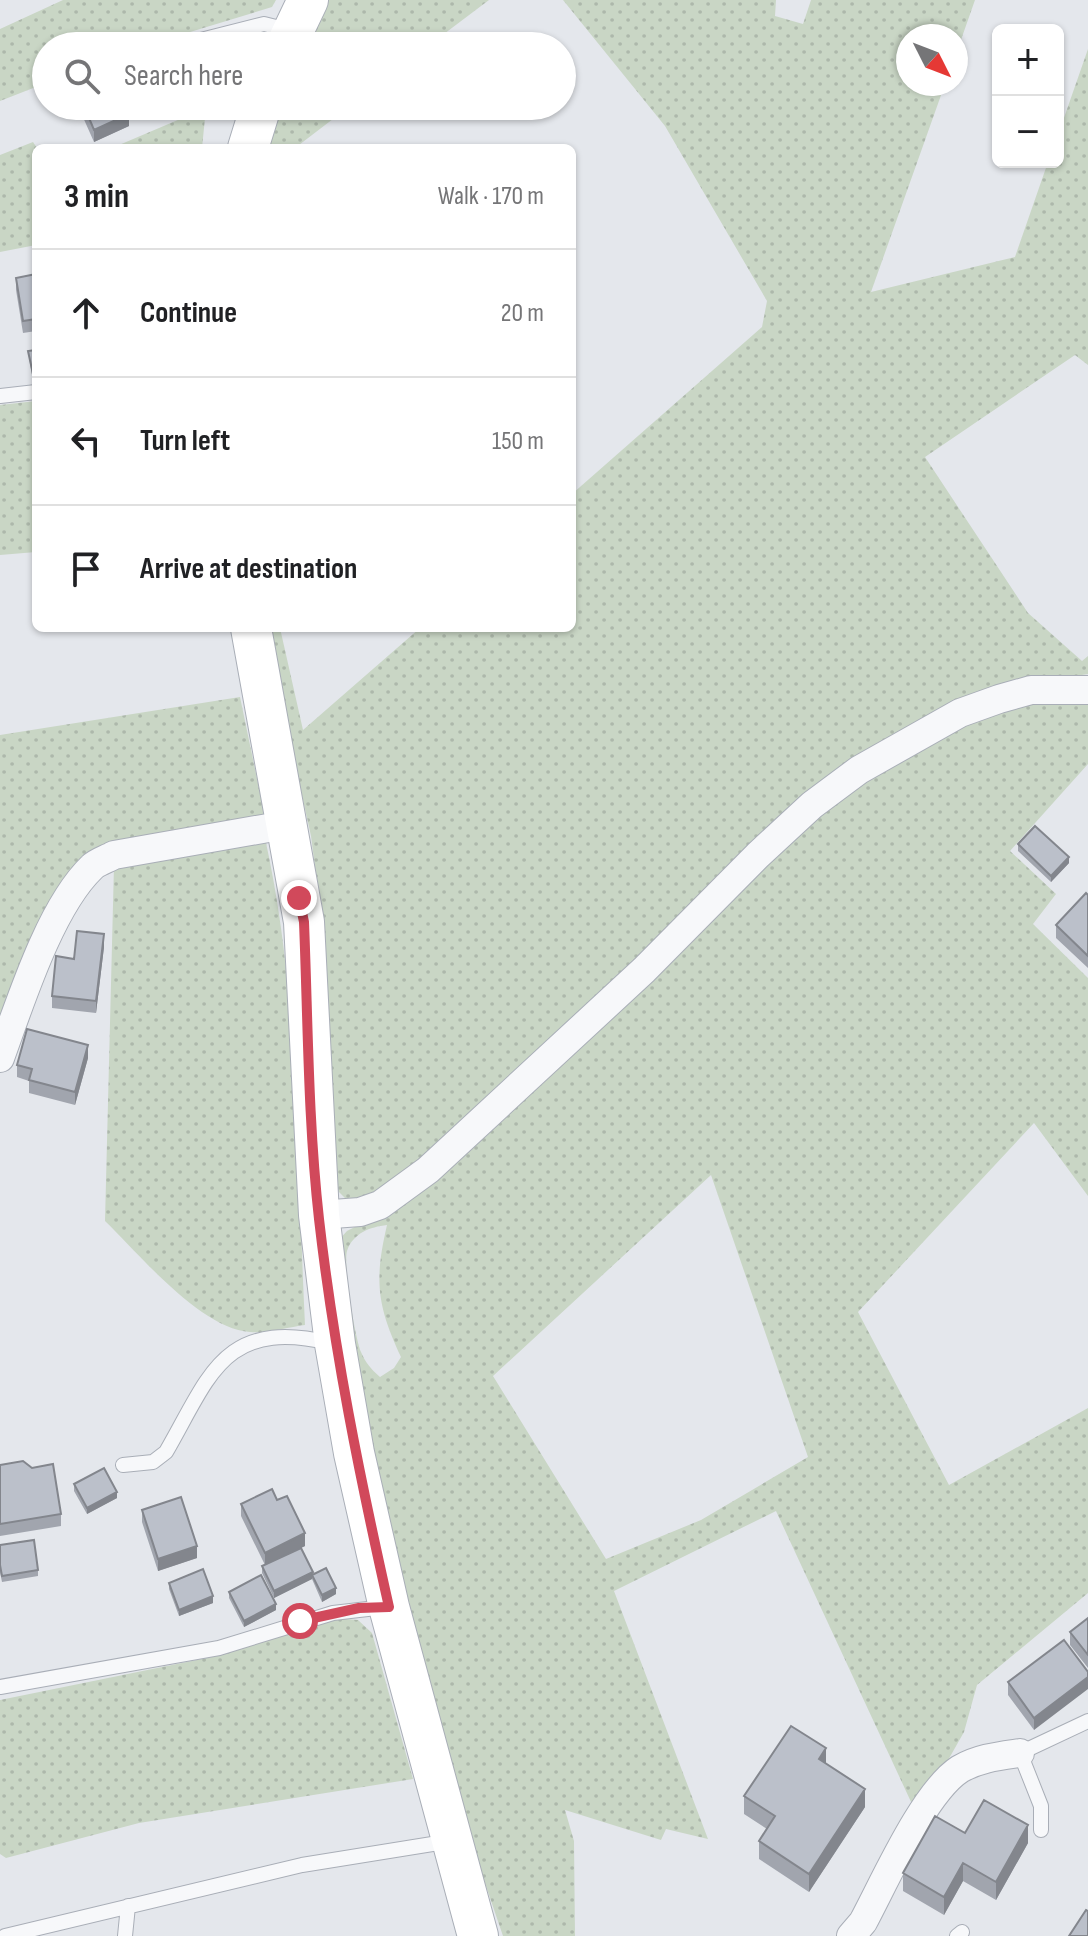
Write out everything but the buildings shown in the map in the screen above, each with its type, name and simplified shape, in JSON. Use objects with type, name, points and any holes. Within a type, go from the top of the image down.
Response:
[{"type":"main road","points":[[249,144],[257,120]]},
{"type":"main road","points":[[252,632],[304,922],[319,1215],[335,1344],[354,1453],[389,1607],[478,1936]]},
{"type":"street","points":[[319,1215],[360,1212],[380,1205],[428,1170],[623,990],[768,845],[859,770],[960,713],[999,699],[1031,690],[1088,690]]},
{"type":"street","points":[[0,1058],[40,952],[68,899],[93,866],[114,855],[285,825]]},
{"type":"street","points":[[852,1936],[924,1810],[957,1771],[982,1759],[1020,1753]]},
{"type":"lane","points":[[232,32],[264,24],[295,26]]},
{"type":"lane","points":[[0,396],[32,392]]},
{"type":"lane","points":[[123,1465],[153,1462],[166,1452],[218,1362],[241,1347],[264,1340],[305,1337],[335,1344]]},
{"type":"lane","points":[[0,1687],[219,1648],[333,1613],[389,1607]]},
{"type":"lane","points":[[1041,1830],[1041,1806],[1020,1753],[1088,1721]]},
{"type":"lane","points":[[5,1936],[302,1865],[451,1841]]},
{"type":"lane","points":[[125,1936],[128,1906]]},
{"type":"green space","points":[[63,0],[276,0],[272,7],[190,32],[32,32],[32,88],[0,101],[0,29]]},
{"type":"green space","points":[[326,0],[489,0],[447,32],[311,32]]},
{"type":"green space","points":[[563,0],[776,0],[775,16],[803,24],[811,0],[975,0],[967,24],[896,24],[896,96],[941,96],[871,292],[1015,257],[1046,168],[1064,168],[1064,118],[1088,49],[1088,365],[1075,355],[925,457],[1028,613],[1082,661],[1088,656],[1088,674],[1032,683],[900,735],[380,1197],[348,1201],[336,1189],[324,937],[311,836],[266,632],[281,632],[303,730],[415,632],[576,632],[576,490],[762,327],[767,301],[665,126]]},
{"type":"green space","points":[[178,120],[205,120],[202,144],[121,144]]},
{"type":"green space","points":[[275,120],[332,120],[300,144],[269,144]]},
{"type":"green space","points":[[34,144],[32,246],[0,252],[0,155]]},
{"type":"green space","points":[[32,401],[32,552],[0,555],[0,405]]},
{"type":"green space","points":[[240,697],[265,817],[111,847],[0,1031],[0,735]]},
{"type":"green space","points":[[1032,699],[1088,699],[1088,764],[1010,851],[1056,894],[1033,924],[1088,978],[1088,1196],[1034,1123],[858,1312],[949,1485],[1088,1408],[1088,1593],[977,1685],[964,1732],[947,1762],[912,1804],[776,1511],[614,1591],[708,1839],[666,1829],[661,1840],[565,1810],[574,1841],[575,1936],[503,1936],[454,1792],[362,1419],[337,1242],[347,1231],[388,1210],[818,807],[960,722]],"holes":[[[711,1175],[808,1457],[701,1520],[606,1559],[493,1376]],[[387,1225],[380,1262],[380,1292],[387,1322],[401,1357],[394,1368],[380,1377],[361,1352],[350,1301],[346,1258],[350,1245],[358,1235],[368,1229]]]},
{"type":"green space","points":[[265,838],[285,958],[291,1019],[305,1325],[250,1332],[231,1328],[192,1304],[105,1221],[114,865]]},
{"type":"green space","points":[[333,1618],[358,1620],[372,1633],[413,1779],[139,1823],[6,1858],[0,1854],[0,1700],[221,1655]]},
{"type":"route","points":[[299,898],[304,922],[319,1215],[335,1344],[354,1453],[389,1607],[359,1608],[300,1621]]}]
